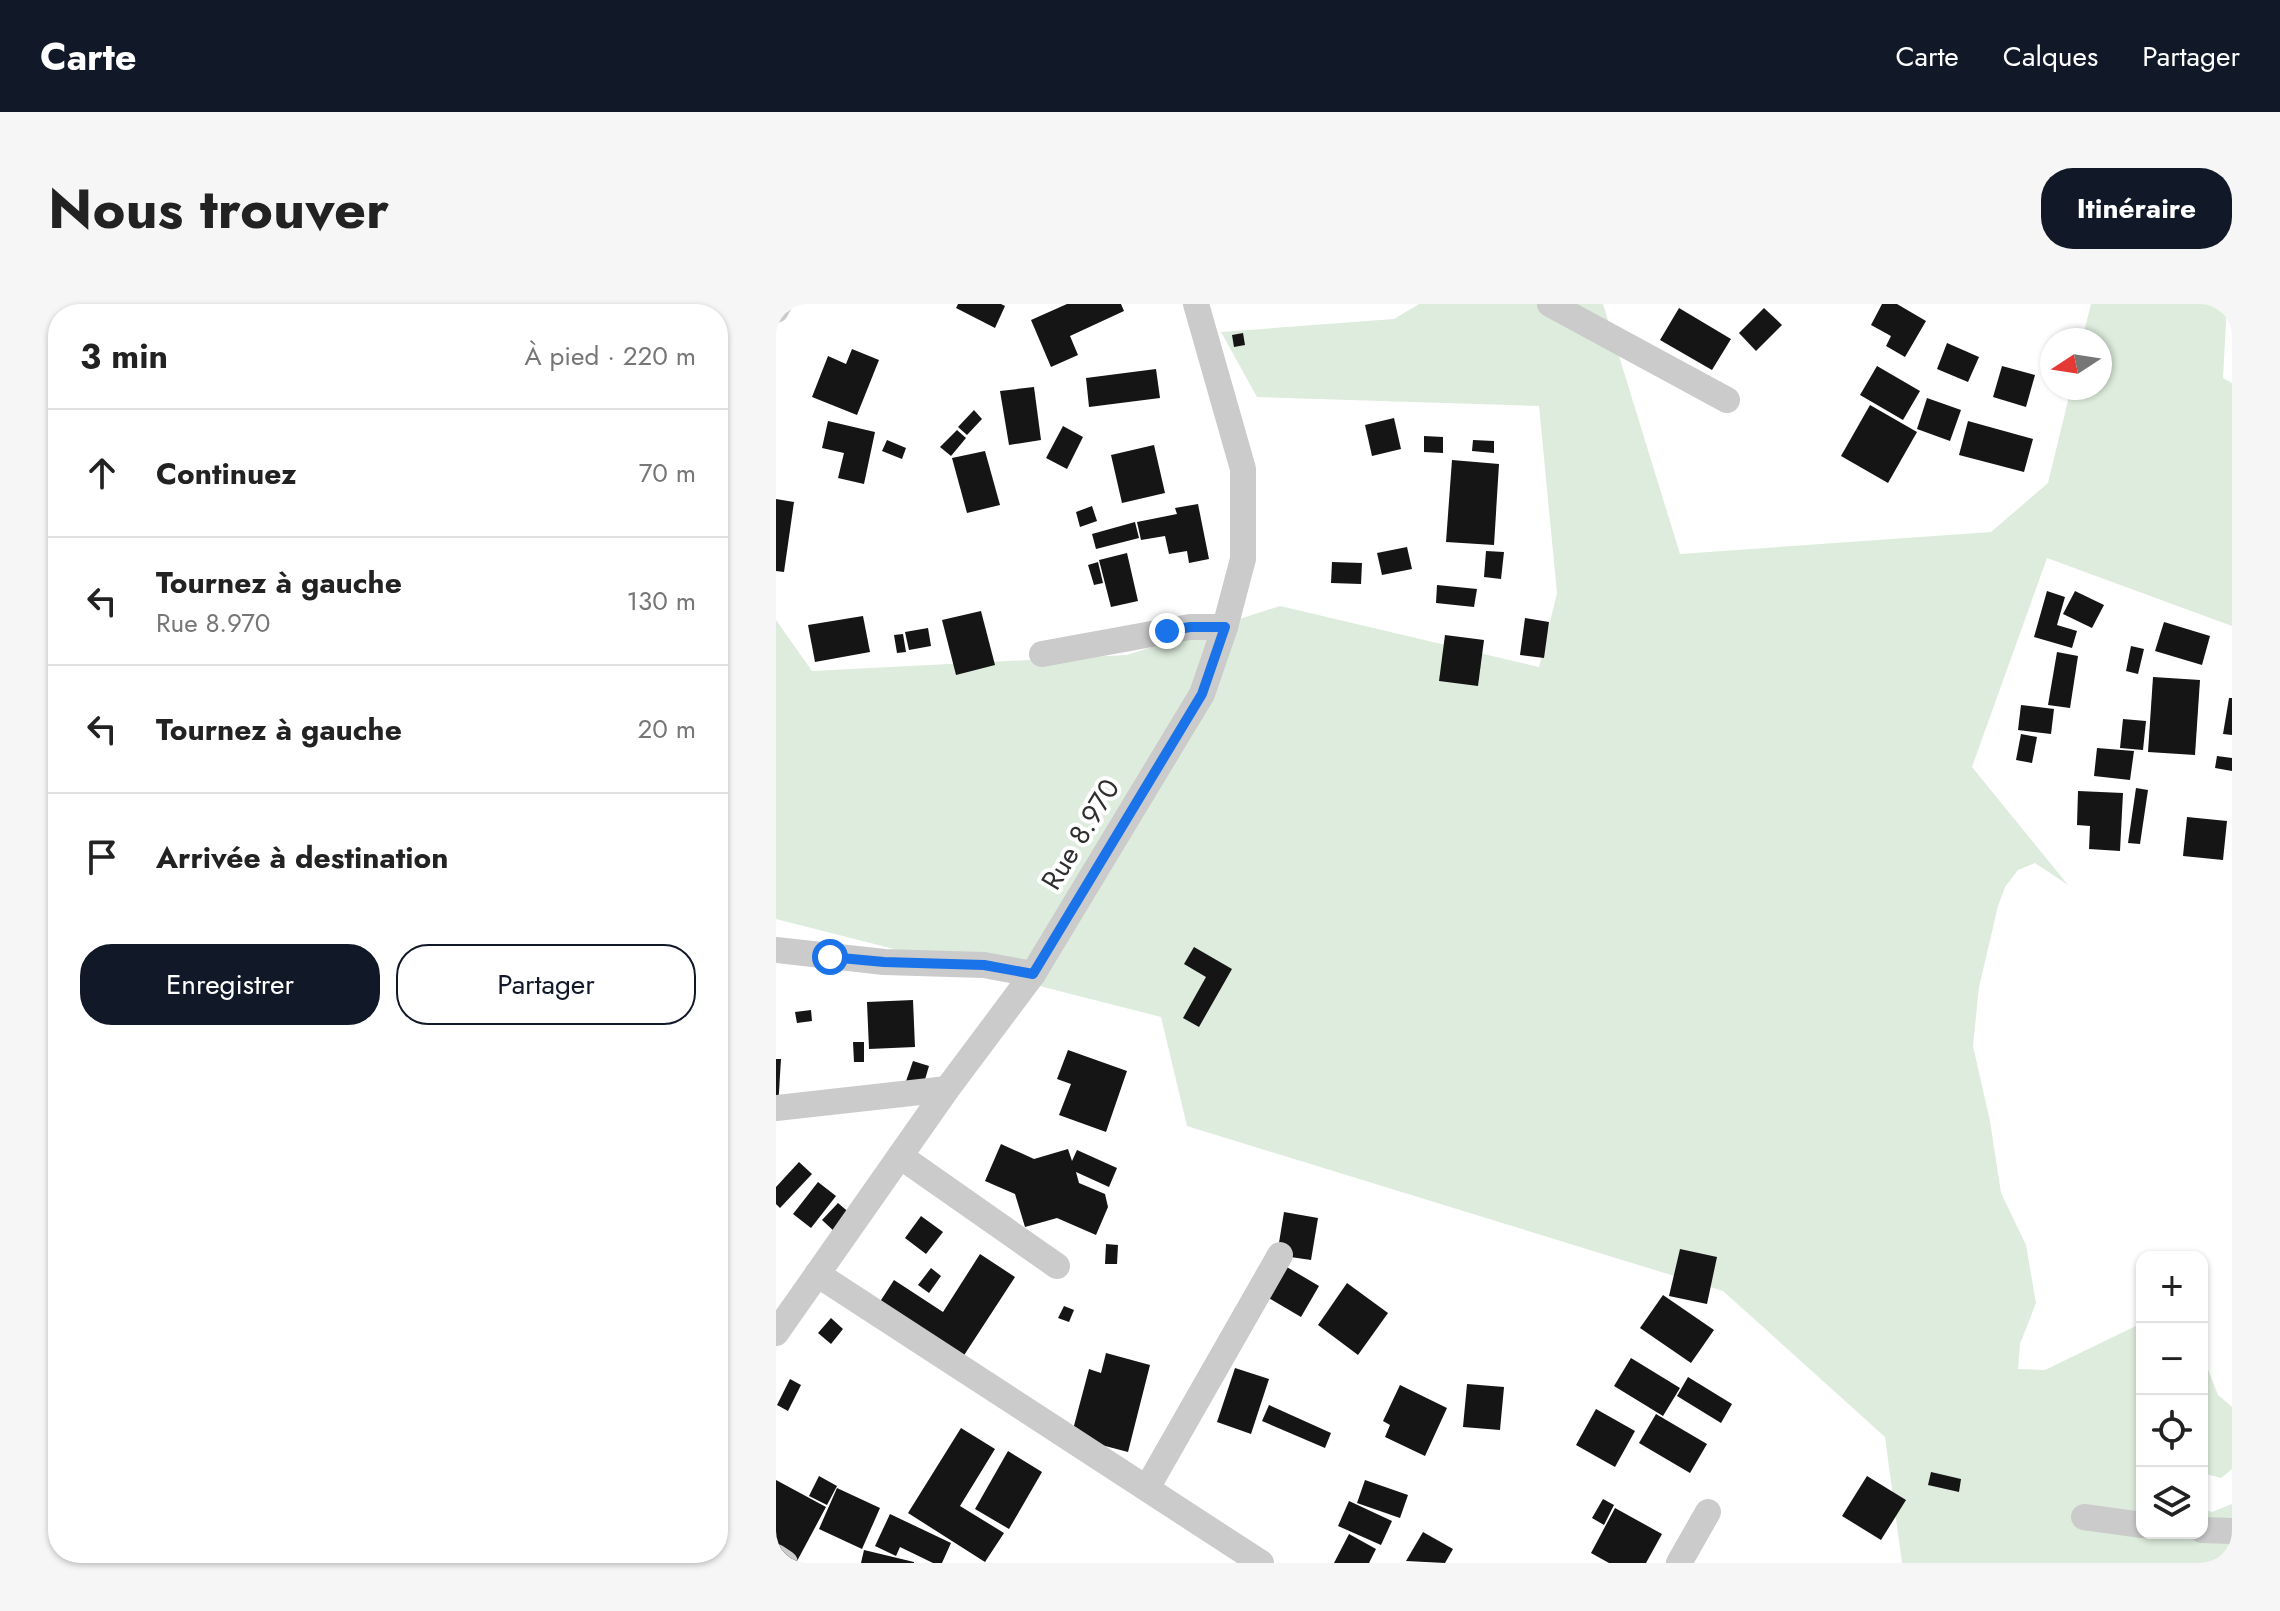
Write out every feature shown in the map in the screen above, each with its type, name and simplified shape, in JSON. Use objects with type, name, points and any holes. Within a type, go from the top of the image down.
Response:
[{"type":"street","points":[[776,310],[779,304]]},
{"type":"street","name":"Rue 8.970","points":[[776,1333],[947,1089],[1033,974],[1202,694],[1225,627],[1243,559],[1243,469],[1196,304]]},
{"type":"street","points":[[1550,304],[1727,400]]},
{"type":"street","points":[[1042,654],[1190,627],[1225,627]]},
{"type":"street","points":[[776,950],[884,962],[984,965],[1033,974]]},
{"type":"street","points":[[776,1108],[947,1089]]},
{"type":"street","points":[[900,1156],[1057,1266]]},
{"type":"street","points":[[1147,1488],[1280,1255]]},
{"type":"street","points":[[817,1274],[1261,1563]]},
{"type":"street","points":[[1679,1563],[1708,1512]]},
{"type":"street","points":[[2084,1517],[2136,1524]]},
{"type":"street","points":[[2208,1530],[2232,1531]]},
{"type":"street","points":[[776,1557],[785,1563]]},
{"type":"green space","points":[[1419,304],[1603,304],[1680,554],[1991,532],[2048,483],[2068,400],[2112,400],[2112,328],[2085,328],[2091,304],[2227,304],[2223,378],[2232,383],[2232,626],[2047,558],[1972,767],[2068,885],[2035,863],[2018,870],[2005,887],[1979,987],[1973,1046],[1990,1121],[2001,1193],[2026,1245],[2036,1303],[2020,1344],[2018,1369],[2045,1370],[2136,1326],[2136,1539],[2208,1539],[2208,1511],[2232,1504],[2232,1563],[1902,1563],[1885,1437],[1723,1291],[1187,1126],[1161,1017],[776,919],[776,620],[812,671],[1127,655],[1280,606],[1539,667],[1557,593],[1539,406],[1257,397],[1221,332],[1394,319]]},
{"type":"green space","points":[[2208,1369],[2218,1395],[2232,1407],[2232,1469],[2221,1478],[2208,1475]]},
{"type":"building","points":[[958,304],[1005,306],[995,328],[956,308]]},
{"type":"building","points":[[1067,304],[1121,304],[1124,311],[1070,336],[1078,355],[1051,367],[1031,320]]},
{"type":"building","points":[[1882,304],[1897,304],[1926,321],[1905,357],[1886,346],[1891,336],[1871,325]]},
{"type":"building","points":[[1679,308],[1731,339],[1712,370],[1660,340]]},
{"type":"building","points":[[1764,308],[1782,325],[1756,351],[1739,333]]},
{"type":"building","points":[[1243,333],[1245,345],[1234,347],[1232,335]]},
{"type":"building","points":[[1947,343],[1979,357],[1968,382],[1937,369]]},
{"type":"building","points":[[852,349],[879,360],[857,415],[812,397],[828,356],[846,364]]},
{"type":"building","points":[[1877,366],[1920,391],[1903,420],[1860,395]]},
{"type":"building","points":[[2002,366],[2035,375],[2026,407],[1993,397]]},
{"type":"building","points":[[1156,369],[1160,398],[1089,407],[1086,378]]},
{"type":"building","points":[[1034,387],[1041,440],[1009,445],[1000,391]]},
{"type":"building","points":[[1927,398],[1961,410],[1950,441],[1917,429]]},
{"type":"building","points":[[1870,405],[1917,432],[1888,483],[1841,456]]},
{"type":"building","points":[[974,410],[982,419],[967,435],[958,427]]},
{"type":"building","points":[[1394,418],[1401,449],[1372,456],[1365,425]]},
{"type":"building","points":[[828,421],[875,432],[864,484],[838,478],[844,453],[822,448]]},
{"type":"building","points":[[1968,421],[2033,439],[2024,472],[1959,455]]},
{"type":"building","points":[[1063,426],[1083,437],[1067,469],[1046,458]]},
{"type":"building","points":[[957,430],[966,438],[951,456],[940,447]]},
{"type":"building","points":[[1424,436],[1443,437],[1443,453],[1424,452]]},
{"type":"building","points":[[887,440],[906,448],[902,459],[882,451]]},
{"type":"building","points":[[1473,440],[1494,441],[1494,453],[1472,451]]},
{"type":"building","points":[[1154,445],[1165,493],[1122,503],[1111,455]]},
{"type":"building","points":[[985,451],[1000,505],[967,513],[952,458]]},
{"type":"building","points":[[1452,460],[1499,464],[1494,545],[1446,542]]},
{"type":"building","points":[[776,499],[794,502],[784,572],[776,571]]},
{"type":"building","points":[[1198,504],[1209,559],[1189,563],[1187,551],[1169,554],[1165,536],[1141,540],[1137,522],[1177,514],[1175,508]]},
{"type":"building","points":[[1092,506],[1097,521],[1080,527],[1076,512]]},
{"type":"building","points":[[1135,522],[1139,538],[1096,549],[1092,534]]},
{"type":"building","points":[[1407,547],[1412,569],[1382,575],[1377,553]]},
{"type":"building","points":[[1486,551],[1504,552],[1501,579],[1484,577]]},
{"type":"building","points":[[1127,553],[1138,601],[1111,607],[1099,560]]},
{"type":"building","points":[[1098,562],[1103,583],[1094,585],[1088,565]]},
{"type":"building","points":[[1332,562],[1362,563],[1361,584],[1331,583]]},
{"type":"building","points":[[1437,585],[1477,589],[1474,607],[1436,603]]},
{"type":"building","points":[[2047,591],[2065,597],[2057,625],[2077,631],[2072,648],[2034,637]]},
{"type":"building","points":[[2075,591],[2104,605],[2092,628],[2063,614]]},
{"type":"building","points":[[981,611],[995,665],[956,675],[942,620]]},
{"type":"building","points":[[863,616],[870,652],[815,662],[808,625]]},
{"type":"building","points":[[1525,618],[1549,622],[1544,658],[1520,655]]},
{"type":"building","points":[[2164,622],[2210,636],[2202,665],[2155,651]]},
{"type":"building","points":[[928,628],[931,646],[909,650],[905,632]]},
{"type":"building","points":[[903,634],[906,652],[897,653],[894,635]]},
{"type":"building","points":[[1445,635],[1484,640],[1478,686],[1439,681]]},
{"type":"building","points":[[2131,646],[2144,649],[2138,674],[2126,671]]},
{"type":"building","points":[[2057,652],[2078,656],[2070,708],[2048,705]]},
{"type":"building","points":[[2153,677],[2200,680],[2195,755],[2148,752]]},
{"type":"building","points":[[2229,698],[2232,698],[2232,735],[2223,734]]},
{"type":"building","points":[[2021,705],[2054,709],[2051,734],[2018,730]]},
{"type":"building","points":[[2123,719],[2146,721],[2143,750],[2120,748]]},
{"type":"building","points":[[2021,734],[2037,737],[2032,763],[2016,760]]},
{"type":"building","points":[[2097,748],[2134,751],[2130,780],[2094,776]]},
{"type":"building","points":[[2217,756],[2232,758],[2232,771],[2215,768]]},
{"type":"building","points":[[2136,788],[2148,790],[2140,844],[2128,843]]},
{"type":"building","points":[[2078,791],[2123,793],[2120,851],[2089,849],[2090,826],[2077,825]]},
{"type":"building","points":[[2187,817],[2227,821],[2223,860],[2183,856]]},
{"type":"building","points":[[1194,947],[1232,969],[1199,1027],[1183,1018],[1206,977],[1184,964]]},
{"type":"building","points":[[913,1000],[915,1047],[869,1049],[867,1002]]},
{"type":"building","points":[[811,1010],[812,1021],[797,1023],[795,1012]]},
{"type":"building","points":[[853,1042],[864,1042],[864,1062],[854,1062]]},
{"type":"building","points":[[1068,1050],[1127,1071],[1106,1132],[1059,1115],[1071,1084],[1057,1079]]},
{"type":"building","points":[[776,1059],[781,1059],[778,1108],[776,1108]]},
{"type":"building","points":[[913,1061],[929,1066],[921,1093],[904,1087]]},
{"type":"building","points":[[1001,1144],[1034,1159],[1068,1149],[1072,1161],[1077,1150],[1117,1168],[1109,1187],[1076,1172],[1079,1183],[1105,1194],[1108,1207],[1096,1235],[1057,1218],[1025,1227],[1015,1194],[985,1181]]},
{"type":"building","points":[[799,1162],[812,1174],[780,1208],[776,1204],[776,1187]]},
{"type":"building","points":[[818,1182],[836,1196],[811,1228],[793,1214]]},
{"type":"building","points":[[838,1203],[852,1215],[836,1233],[822,1220]]},
{"type":"building","points":[[1284,1212],[1318,1218],[1311,1260],[1277,1255]]},
{"type":"building","points":[[921,1216],[943,1232],[926,1254],[905,1238]]},
{"type":"building","points":[[1106,1244],[1118,1245],[1117,1264],[1105,1264]]},
{"type":"building","points":[[1680,1249],[1717,1257],[1707,1304],[1669,1296]]},
{"type":"building","points":[[980,1254],[1015,1277],[957,1366],[874,1311],[894,1280],[943,1312]]},
{"type":"building","points":[[1280,1263],[1319,1286],[1301,1317],[1262,1294]]},
{"type":"building","points":[[931,1268],[941,1276],[929,1293],[918,1285]]},
{"type":"building","points":[[1347,1283],[1388,1313],[1358,1355],[1318,1325]]},
{"type":"building","points":[[1663,1295],[1714,1330],[1691,1363],[1640,1328]]},
{"type":"building","points":[[1064,1306],[1074,1310],[1069,1322],[1058,1318]]},
{"type":"building","points":[[831,1318],[843,1329],[831,1344],[818,1333]]},
{"type":"building","points":[[1106,1353],[1150,1365],[1128,1452],[1071,1437],[1089,1369],[1101,1373]]},
{"type":"building","points":[[1631,1358],[1680,1388],[1663,1416],[1614,1386]]},
{"type":"building","points":[[1235,1368],[1269,1379],[1251,1434],[1217,1422]]},
{"type":"building","points":[[1688,1377],[1732,1404],[1721,1423],[1677,1396]]},
{"type":"building","points":[[790,1379],[801,1385],[788,1411],[777,1405]]},
{"type":"building","points":[[1467,1384],[1504,1387],[1500,1430],[1463,1427]]},
{"type":"building","points":[[1400,1385],[1447,1408],[1425,1456],[1385,1437],[1390,1425],[1383,1421]]},
{"type":"building","points":[[1269,1405],[1331,1433],[1325,1448],[1262,1421]]},
{"type":"building","points":[[1596,1409],[1635,1431],[1615,1467],[1576,1445]]},
{"type":"building","points":[[1656,1414],[1707,1444],[1690,1473],[1639,1443]]},
{"type":"building","points":[[961,1428],[995,1449],[960,1506],[1004,1533],[985,1562],[908,1513]]},
{"type":"building","points":[[1008,1451],[1042,1472],[1009,1529],[975,1509]]},
{"type":"building","points":[[1931,1472],[1961,1479],[1959,1492],[1928,1485]]},
{"type":"building","points":[[819,1476],[837,1486],[827,1505],[809,1496]]},
{"type":"building","points":[[1867,1476],[1906,1500],[1881,1540],[1842,1516]]},
{"type":"building","points":[[776,1480],[826,1507],[796,1563],[776,1553]]},
{"type":"building","points":[[1365,1480],[1408,1495],[1400,1518],[1357,1503]]},
{"type":"building","points":[[837,1488],[880,1508],[862,1549],[819,1529]]},
{"type":"building","points":[[1603,1499],[1614,1505],[1604,1525],[1592,1518]]},
{"type":"building","points":[[1349,1501],[1392,1521],[1381,1545],[1338,1526]]},
{"type":"building","points":[[1615,1508],[1662,1534],[1646,1563],[1609,1563],[1591,1553]]},
{"type":"building","points":[[890,1514],[951,1543],[942,1563],[933,1563],[900,1547],[896,1556],[875,1546]]},
{"type":"building","points":[[1423,1532],[1453,1549],[1445,1563],[1406,1561]]},
{"type":"building","points":[[1349,1534],[1376,1549],[1369,1563],[1334,1563]]},
{"type":"building","points":[[864,1550],[914,1562],[914,1563],[861,1563]]},
{"type":"route","points":[[830,957],[984,965],[1033,974],[1202,694],[1225,627],[1190,627],[1167,631]]}]
